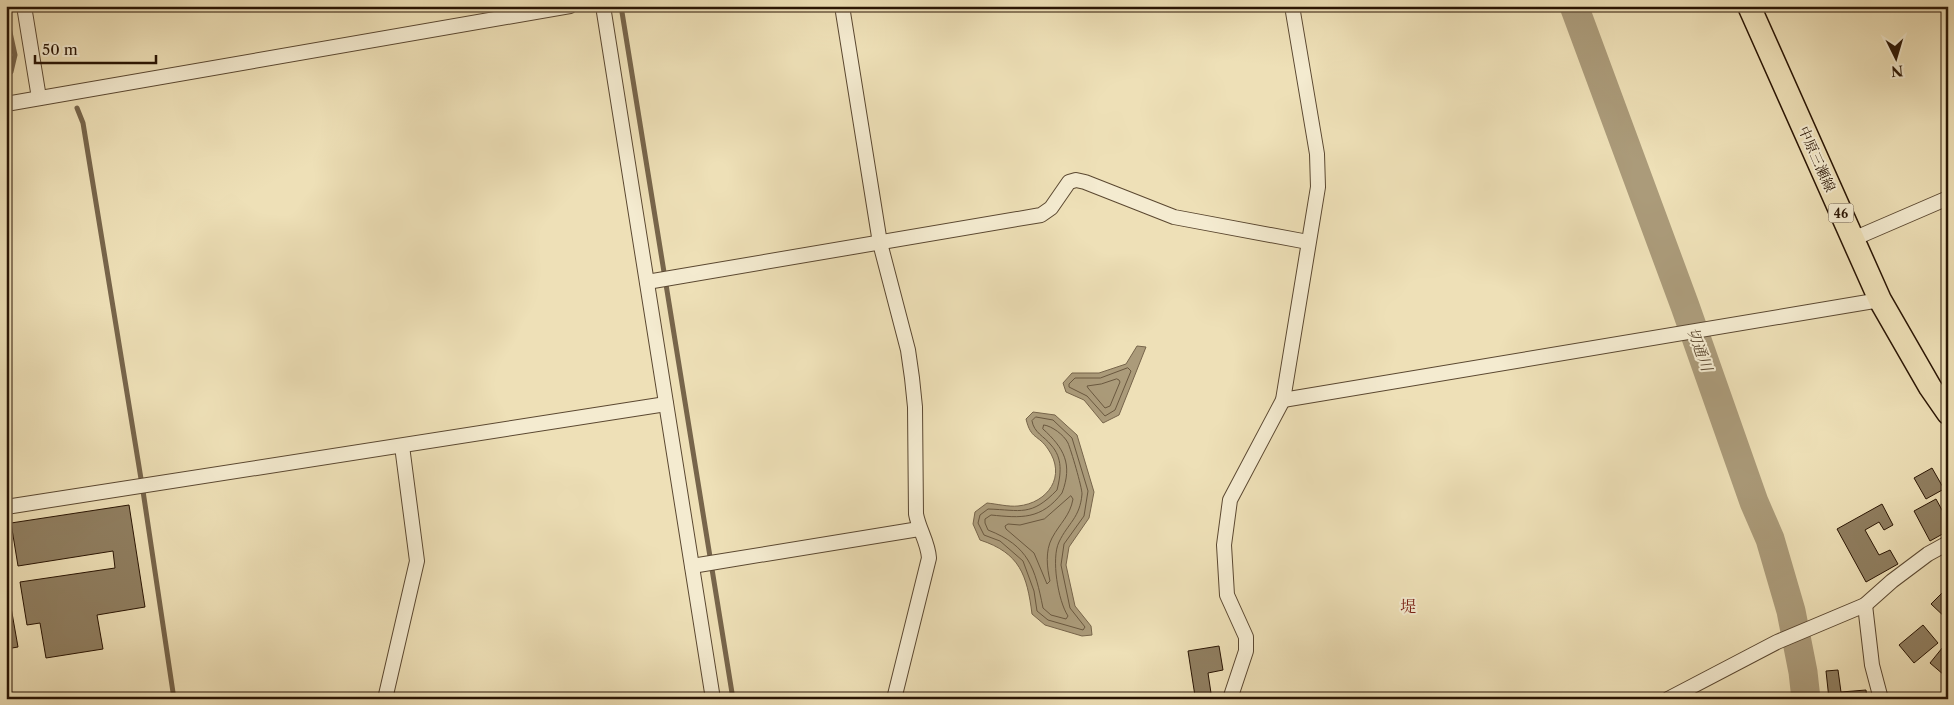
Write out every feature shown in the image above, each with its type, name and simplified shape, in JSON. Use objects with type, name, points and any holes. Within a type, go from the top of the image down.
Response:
[{"type":"main road","name":"中原三瀬線","points":[[1749,6],[1880,300],[1930,387],[1948,413]]},
{"type":"street","points":[[24,6],[39,98]]},
{"type":"street","points":[[6,104],[570,6]]},
{"type":"street","points":[[603,6],[713,699]]},
{"type":"street","points":[[842,6],[880,243],[908,350],[915,407],[915,485],[919,529],[928,545],[929,558],[894,699]]},
{"type":"street","points":[[1230,699],[1246,651],[1246,637],[1227,595],[1224,545],[1230,500],[1283,400],[1318,187],[1318,154],[1292,6]]},
{"type":"street","points":[[647,282],[1041,215],[1051,208],[1069,182],[1076,180],[1174,217],[1308,242]]},
{"type":"street","points":[[1853,239],[1948,198]]},
{"type":"street","points":[[1283,400],[1880,300]]},
{"type":"street","points":[[6,507],[666,404]]},
{"type":"street","points":[[385,699],[417,561],[402,446]]},
{"type":"street","points":[[692,566],[919,529]]},
{"type":"street","points":[[1668,699],[1777,642],[1865,605],[1928,554],[1948,542]]},
{"type":"street","points":[[1865,605],[1872,664],[1881,699]]},
{"type":"water","points":[[1137,346],[1146,347],[1119,415],[1103,423],[1084,400],[1066,392],[1063,383],[1072,373],[1099,373],[1126,364]]},
{"type":"water","points":[[1033,412],[1055,415],[1077,435],[1094,492],[1089,518],[1069,547],[1066,565],[1075,606],[1091,626],[1092,635],[1082,636],[1045,625],[1032,614],[1024,577],[1019,567],[1013,559],[994,545],[980,540],[973,524],[975,512],[987,503],[1007,506],[1029,504],[1046,494],[1051,486],[1055,478],[1056,469],[1048,449],[1028,426],[1026,419]]},
{"type":"building","points":[[1932,468],[1944,489],[1926,499],[1914,478]]},
{"type":"building","points":[[1936,499],[1948,521],[1948,531],[1930,541],[1914,511]]},
{"type":"building","points":[[1882,504],[1893,525],[1884,530],[1879,522],[1865,530],[1879,555],[1890,550],[1898,564],[1866,582],[1837,529]]},
{"type":"building","points":[[129,505],[145,607],[97,615],[103,649],[46,658],[40,623],[27,625],[20,582],[115,568],[113,551],[18,566],[11,523]]},
{"type":"building","points":[[6,579],[18,647],[6,649]]},
{"type":"building","points":[[1948,587],[1948,620],[1931,604]]},
{"type":"building","points":[[1923,625],[1938,643],[1914,663],[1899,645]]},
{"type":"building","points":[[1947,642],[1948,670],[1944,675],[1930,663]]},
{"type":"building","points":[[1219,646],[1223,670],[1208,673],[1211,693],[1195,696],[1188,651]]},
{"type":"building","points":[[1838,670],[1841,692],[1866,690],[1867,699],[1829,699],[1826,671]]},
{"type":"waterway","points":[[621,6],[733,699]]},
{"type":"waterway","name":"切通川","points":[[1574,6],[1685,306],[1754,502],[1770,539],[1791,611],[1803,672],[1806,699]]},
{"type":"waterway","points":[[6,14],[15,55],[11,72]]},
{"type":"waterway","points":[[77,108],[83,123],[143,491],[174,699]]},
{"type":"district","name":"堤","points":[[1408,606]]}]
